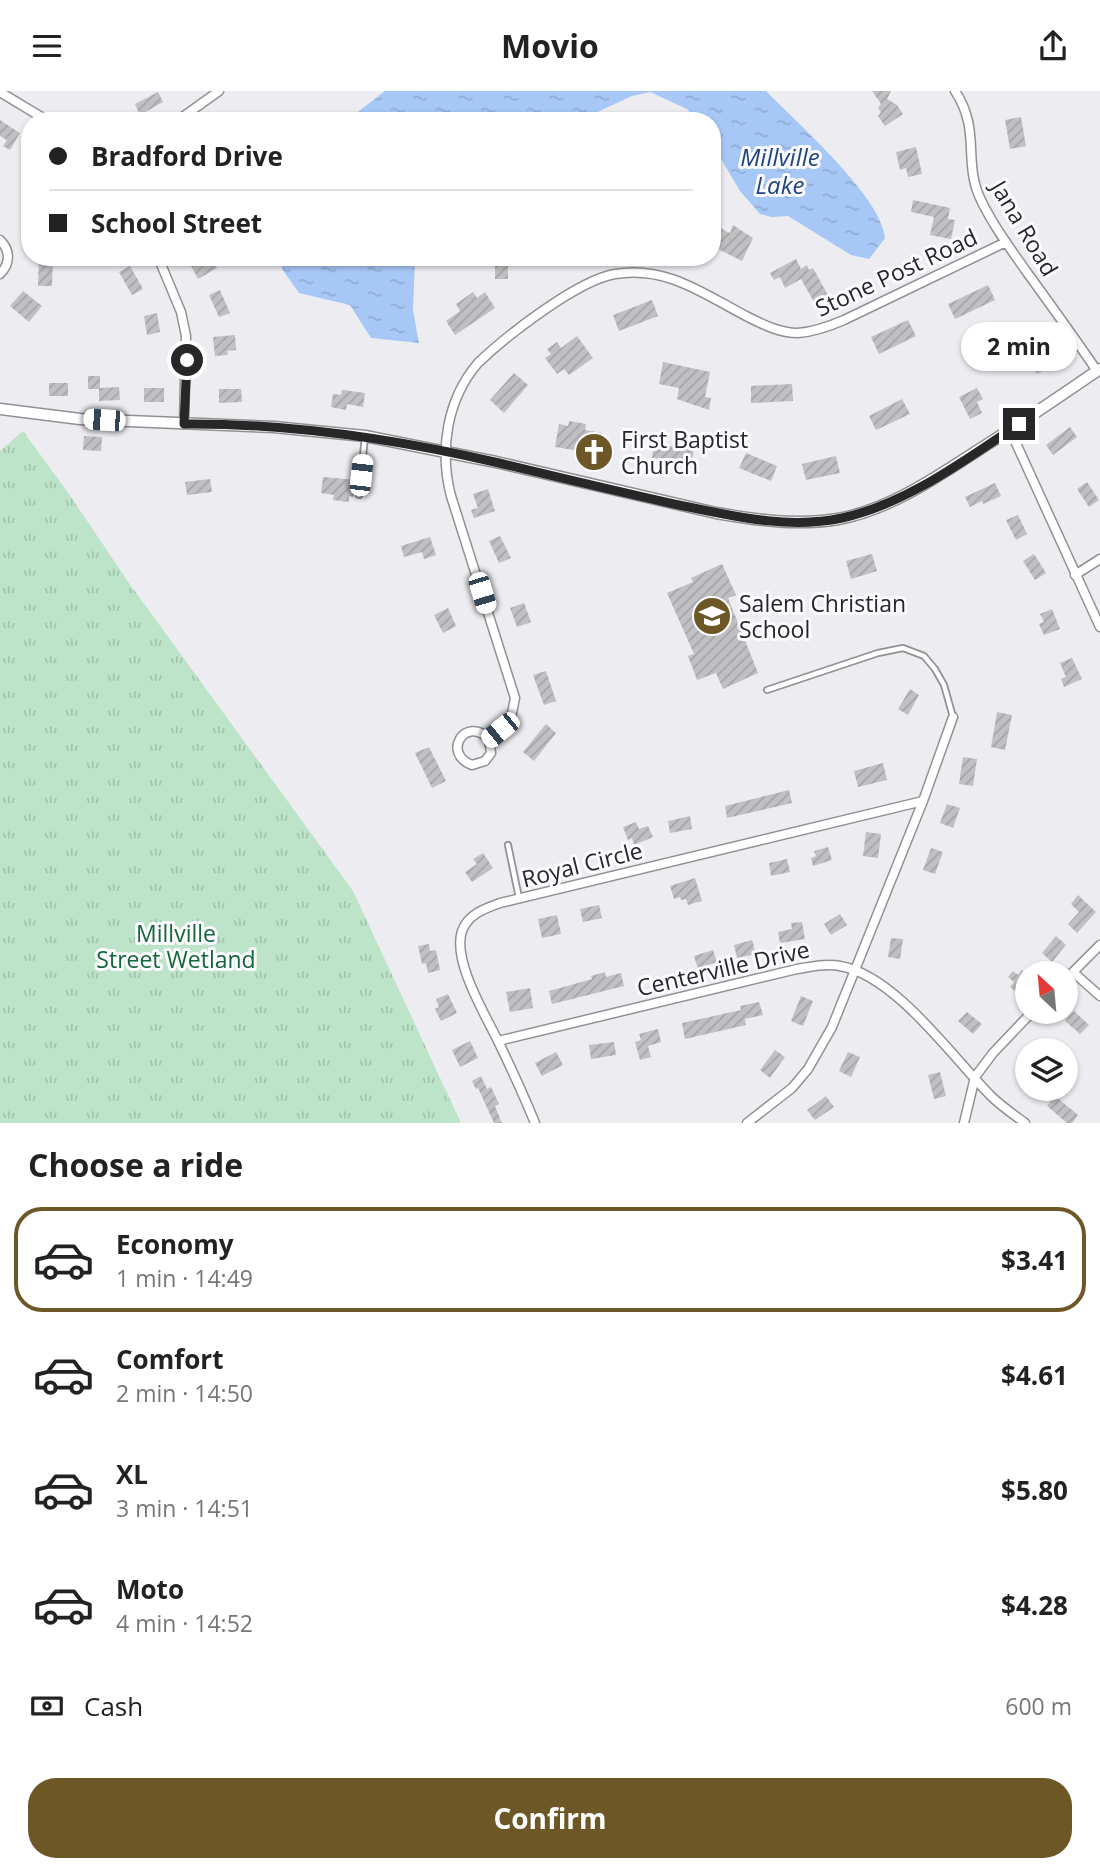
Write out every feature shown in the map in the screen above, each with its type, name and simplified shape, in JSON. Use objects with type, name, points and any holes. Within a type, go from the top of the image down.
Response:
[{"type":"street","points":[[190,112],[219,91]]},
{"type":"street","name":"Jana Road","points":[[955,91],[971,127],[975,187],[987,212],[1098,370]]},
{"type":"street","points":[[6,93],[34,112]]},
{"type":"street","points":[[0,240],[8,251],[8,259],[0,274]]},
{"type":"street","name":"Stone Post Road","points":[[489,739],[511,718],[515,703],[514,692],[451,496],[444,465],[456,397],[478,363],[561,300],[601,277],[625,272],[666,275],[768,327],[797,333],[828,327],[1006,242]]},
{"type":"street","points":[[162,266],[176,299],[186,336],[184,424]]},
{"type":"street","points":[[0,409],[80,419],[274,427],[365,436],[716,513],[800,523],[841,518],[880,506],[940,474],[1098,370]]},
{"type":"street","points":[[1010,430],[1100,627]]},
{"type":"street","points":[[1075,575],[1100,559]]},
{"type":"street","points":[[747,1123],[792,1088],[808,1069],[832,1027],[923,801],[953,717]]},
{"type":"street","points":[[477,731],[489,739],[491,753],[482,763],[468,764],[459,755],[458,744],[466,733],[477,731]]},
{"type":"street","name":"Royal Circle","points":[[535,1123],[465,968],[462,931],[478,912],[519,899],[923,801]]},
{"type":"street","points":[[1078,967],[1100,945]]},
{"type":"street","name":"Centerville Drive","points":[[498,1041],[797,969],[832,965],[854,970],[892,993],[935,1034],[991,1097],[1025,1123]]},
{"type":"street","points":[[1078,976],[1100,996]]},
{"type":"street","points":[[964,1123],[975,1077],[1021,1024]]},
{"type":"lane","points":[[359,495],[365,436]]},
{"type":"lane","points":[[767,689],[878,653],[904,648],[924,656],[934,669],[944,685],[953,717]]},
{"type":"lane","points":[[508,845],[519,899]]},
{"type":"green space","name":"Millville Street Wetland","points":[[23,431],[129,583],[353,891],[461,1123],[0,1123],[0,451]]},
{"type":"water","name":"Millville Lake","points":[[385,91],[766,91],[854,182],[880,221],[885,238],[869,259],[851,255],[788,216],[772,217],[760,214],[740,191],[721,158],[721,112],[690,112],[650,92],[632,96],[597,112],[358,112]]},
{"type":"water","points":[[282,266],[415,266],[413,311],[419,343],[371,338],[350,305],[299,293]]},
{"type":"building","points":[[872,91],[891,91],[887,99],[897,105],[903,114],[885,126],[878,116],[881,104]]},
{"type":"building","points":[[158,92],[163,102],[145,112],[139,112],[135,104]]},
{"type":"building","points":[[1021,117],[1026,146],[1010,149],[1005,120]]},
{"type":"building","points":[[0,120],[20,133],[10,150],[3,146],[7,140],[0,136]]},
{"type":"building","points":[[916,147],[922,174],[908,177],[906,168],[900,170],[896,152]]},
{"type":"building","points":[[913,200],[950,208],[948,219],[955,220],[951,239],[930,235],[934,217],[911,212]]},
{"type":"building","points":[[733,225],[753,238],[742,261],[721,250],[721,228],[730,233]]},
{"type":"building","points":[[796,259],[801,269],[807,265],[809,270],[813,268],[828,295],[814,302],[801,279],[785,288],[780,277],[774,280],[770,273]]},
{"type":"building","points":[[39,266],[53,266],[52,286],[38,286]]},
{"type":"building","points":[[130,266],[143,289],[132,295],[119,272]]},
{"type":"building","points":[[191,266],[216,266],[217,268],[198,279]]},
{"type":"building","points":[[495,266],[508,266],[508,279],[495,279]]},
{"type":"building","points":[[988,285],[995,300],[955,319],[948,304]]},
{"type":"building","points":[[220,290],[230,313],[219,317],[209,295]]},
{"type":"building","points":[[23,291],[42,306],[29,322],[10,306]]},
{"type":"building","points":[[473,292],[477,298],[485,292],[495,308],[455,335],[446,321],[460,311],[456,304]]},
{"type":"building","points":[[652,300],[658,316],[619,331],[613,315]]},
{"type":"building","points":[[157,313],[160,332],[147,335],[144,316]]},
{"type":"building","points":[[908,320],[916,336],[879,354],[871,337]]},
{"type":"building","points":[[235,335],[236,350],[227,351],[228,355],[215,356],[213,337]]},
{"type":"building","points":[[577,336],[593,358],[569,375],[564,369],[557,374],[545,358],[551,354],[547,349],[557,342],[561,348]]},
{"type":"building","points":[[1029,337],[1049,367],[1037,374],[1030,363],[1026,366],[1018,353],[1021,351],[1017,345]]},
{"type":"building","points":[[663,362],[710,372],[705,397],[711,398],[709,410],[677,399],[679,388],[659,384]]},
{"type":"building","points":[[514,373],[528,385],[504,413],[490,400]]},
{"type":"building","points":[[88,376],[100,376],[100,388],[119,387],[120,400],[99,401],[99,389],[88,389]]},
{"type":"building","points":[[49,383],[68,383],[68,396],[49,396]]},
{"type":"building","points":[[792,384],[793,401],[751,403],[751,386]]},
{"type":"building","points":[[144,388],[164,388],[164,402],[144,402]]},
{"type":"building","points":[[977,388],[983,399],[977,402],[982,413],[970,419],[959,397]]},
{"type":"building","points":[[219,389],[241,389],[242,402],[219,403]]},
{"type":"building","points":[[342,390],[365,393],[363,407],[347,404],[346,410],[331,407],[333,394],[341,395]]},
{"type":"building","points":[[902,399],[910,414],[876,430],[869,416]]},
{"type":"building","points":[[569,421],[586,424],[585,430],[602,433],[599,454],[555,447],[559,424],[568,426]]},
{"type":"building","points":[[1070,427],[1077,437],[1053,455],[1046,445]]},
{"type":"building","points":[[84,436],[102,437],[101,451],[83,450]]},
{"type":"building","points":[[654,443],[694,450],[691,464],[652,458]]},
{"type":"building","points":[[746,453],[777,466],[771,481],[739,468]]},
{"type":"building","points":[[836,456],[840,473],[806,480],[802,464]]},
{"type":"building","points":[[323,477],[356,480],[354,497],[349,496],[349,502],[333,500],[334,495],[321,493]]},
{"type":"building","points":[[210,479],[212,492],[187,495],[185,482]]},
{"type":"building","points":[[1087,482],[1099,500],[1089,507],[1077,489]]},
{"type":"building","points":[[995,483],[1001,496],[970,507],[965,497]]},
{"type":"building","points":[[488,489],[495,511],[474,518],[471,510],[478,508],[473,494]]},
{"type":"building","points":[[1018,515],[1027,534],[1016,540],[1006,520]]},
{"type":"building","points":[[500,536],[511,558],[499,563],[489,541]]},
{"type":"building","points":[[430,537],[436,555],[424,559],[422,552],[404,557],[401,546]]},
{"type":"building","points":[[872,554],[877,571],[851,579],[846,561]]},
{"type":"building","points":[[1034,554],[1046,573],[1035,580],[1023,561]]},
{"type":"building","points":[[722,564],[736,595],[728,598],[758,673],[723,689],[716,673],[697,680],[688,656],[694,654],[667,593],[693,582],[691,578]]},
{"type":"building","points":[[524,603],[531,622],[517,627],[510,608]]},
{"type":"building","points":[[448,608],[456,626],[443,633],[434,615]]},
{"type":"building","points":[[1052,609],[1060,629],[1044,635],[1039,624],[1044,622],[1040,614]]},
{"type":"building","points":[[1072,658],[1082,679],[1064,687],[1061,679],[1066,677],[1060,663]]},
{"type":"building","points":[[546,671],[556,701],[544,705],[533,675]]},
{"type":"building","points":[[910,689],[919,695],[908,715],[898,709]]},
{"type":"building","points":[[997,712],[1012,715],[1005,750],[991,747]]},
{"type":"building","points":[[546,724],[556,733],[534,761],[523,752]]},
{"type":"building","points":[[429,747],[446,781],[432,788],[415,753]]},
{"type":"building","points":[[963,757],[977,759],[973,786],[959,784]]},
{"type":"building","points":[[883,763],[887,780],[858,787],[854,771]]},
{"type":"building","points":[[789,790],[792,803],[727,818],[725,806]]},
{"type":"building","points":[[947,804],[960,808],[953,828],[940,823]]},
{"type":"building","points":[[690,816],[692,829],[670,833],[668,821]]},
{"type":"building","points":[[636,822],[639,829],[648,826],[653,837],[634,845],[632,838],[628,840],[623,827]]},
{"type":"building","points":[[866,832],[881,834],[878,858],[863,856]]},
{"type":"building","points":[[828,847],[832,860],[813,866],[811,858],[816,856],[814,851]]},
{"type":"building","points":[[931,848],[943,852],[935,874],[923,870]]},
{"type":"building","points":[[483,853],[493,868],[472,882],[465,872],[477,864],[473,859]]},
{"type":"building","points":[[787,859],[790,872],[771,876],[769,863]]},
{"type":"building","points":[[695,878],[702,901],[688,905],[686,899],[674,899],[670,886]]},
{"type":"building","points":[[1078,895],[1096,912],[1077,933],[1068,924],[1079,912],[1071,904]]},
{"type":"building","points":[[599,905],[602,918],[583,922],[580,909]]},
{"type":"building","points":[[840,914],[847,925],[831,935],[824,924]]},
{"type":"building","points":[[557,915],[561,934],[542,938],[538,919]]},
{"type":"building","points":[[802,922],[805,939],[780,943],[778,932],[792,929],[791,923]]},
{"type":"building","points":[[1056,936],[1066,945],[1053,961],[1042,953]]},
{"type":"building","points":[[891,938],[903,939],[900,959],[888,957]]},
{"type":"building","points":[[752,940],[756,954],[737,958],[734,945]]},
{"type":"building","points":[[429,944],[430,951],[436,950],[440,970],[428,973],[426,963],[422,964],[418,946]]},
{"type":"building","points":[[713,950],[717,962],[698,969],[694,956]]},
{"type":"building","points":[[1013,971],[1015,991],[1010,987],[1014,982],[1008,977]]},
{"type":"building","points":[[605,972],[606,977],[621,973],[624,986],[552,1004],[549,991],[592,979],[591,976]]},
{"type":"building","points":[[530,988],[533,1008],[510,1012],[506,992]]},
{"type":"building","points":[[448,994],[457,1013],[441,1021],[435,1009],[439,1007],[436,999]]},
{"type":"building","points":[[801,996],[813,1001],[803,1026],[791,1021]]},
{"type":"building","points":[[759,1002],[763,1015],[745,1019],[746,1025],[685,1039],[682,1023],[741,1010],[740,1006]]},
{"type":"building","points":[[967,1012],[982,1024],[973,1034],[958,1021]]},
{"type":"building","points":[[1078,1015],[1089,1025],[1080,1034],[1068,1024],[1078,1024]]},
{"type":"building","points":[[658,1029],[661,1042],[648,1046],[651,1057],[640,1060],[635,1042],[641,1040],[639,1034]]},
{"type":"building","points":[[470,1041],[478,1058],[460,1067],[452,1050]]},
{"type":"building","points":[[614,1042],[616,1055],[591,1059],[589,1045]]},
{"type":"building","points":[[775,1050],[785,1057],[770,1078],[760,1070]]},
{"type":"building","points":[[556,1052],[563,1065],[542,1076],[535,1063]]},
{"type":"building","points":[[848,1052],[860,1057],[851,1077],[839,1071]]},
{"type":"building","points":[[940,1072],[946,1096],[934,1099],[928,1075]]},
{"type":"building","points":[[481,1076],[487,1089],[491,1087],[499,1104],[495,1106],[502,1123],[494,1123],[472,1081]]},
{"type":"building","points":[[826,1096],[834,1107],[815,1120],[807,1110]]},
{"type":"building","points":[[1051,1101],[1061,1101],[1078,1115],[1072,1123],[1067,1123],[1047,1106]]},
{"type":"place","name":"First Baptist Church","points":[[594,452]]},
{"type":"place","name":"Salem Christian School","points":[[712,616]]},
{"type":"route","points":[[187,360],[184,424],[274,427],[365,436],[496,462],[617,492],[776,522],[800,523],[841,518],[880,506],[961,462],[1019,424]]}]
